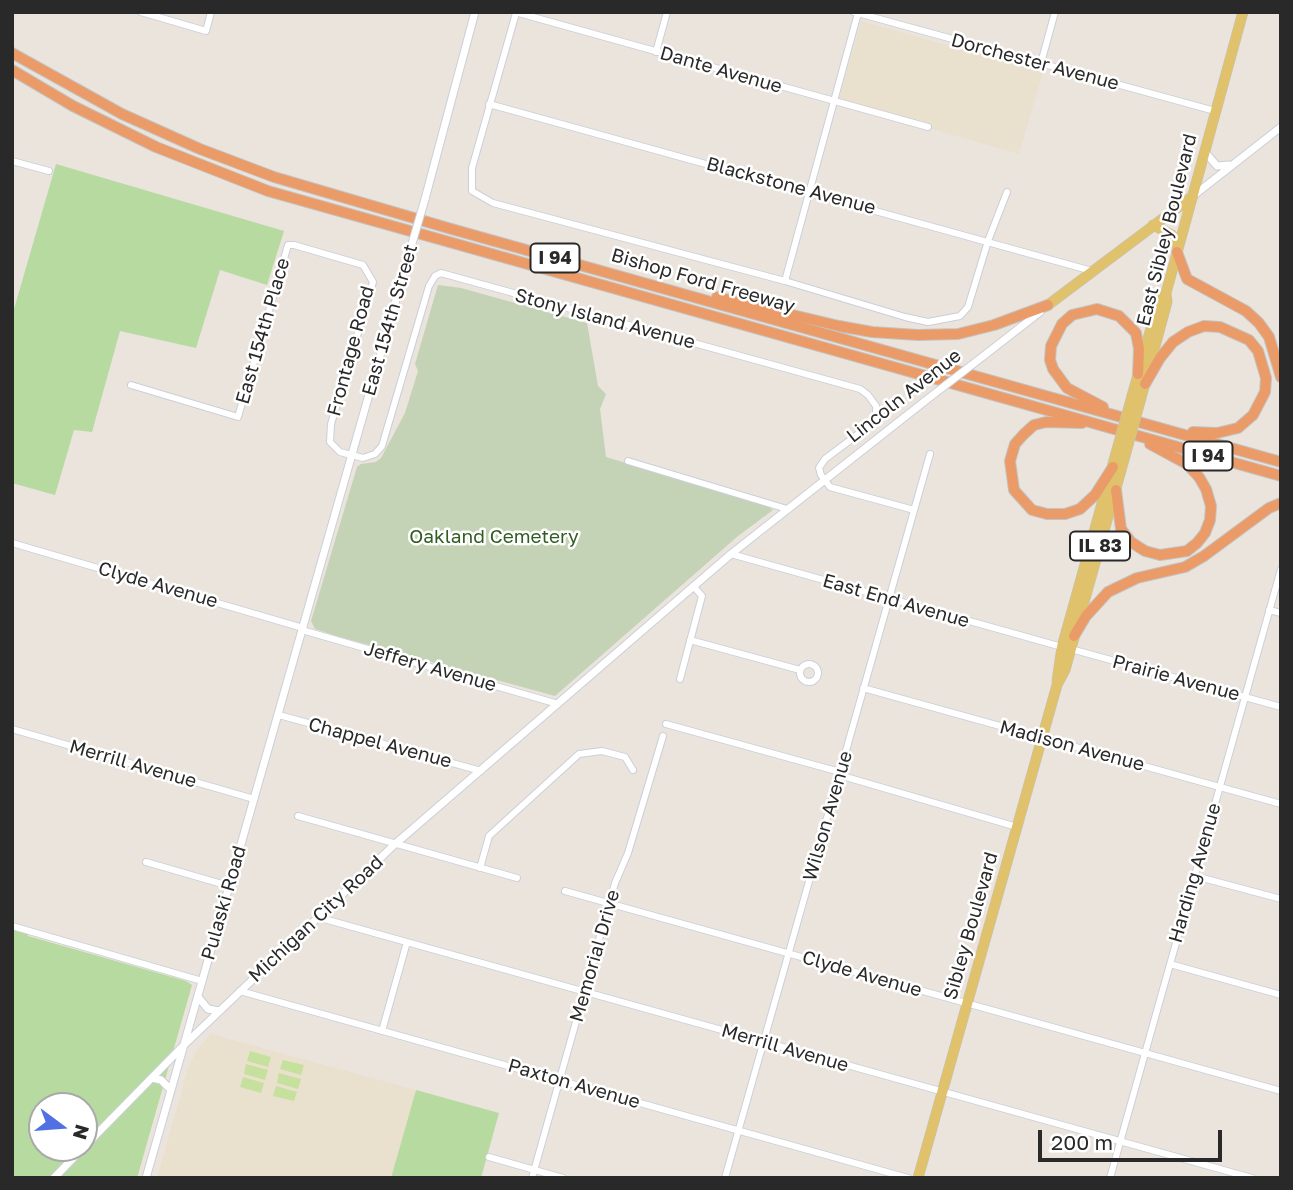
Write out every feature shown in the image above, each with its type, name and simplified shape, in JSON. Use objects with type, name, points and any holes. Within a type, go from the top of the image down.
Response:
[{"type":"highway","name":"Bishop Ford Freeway","points":[[12,53],[122,114],[234,163],[318,191],[1281,462]]},
{"type":"highway","name":"Bishop Ford Freeway","points":[[12,70],[73,106],[145,142],[268,191],[1281,476]]},
{"type":"highway","points":[[1177,250],[1187,279],[1246,311],[1259,323],[1269,337],[1281,377]]},
{"type":"highway","points":[[652,285],[839,326],[872,332],[918,335],[958,334],[993,325],[1048,304]]},
{"type":"highway","points":[[1117,415],[1077,395],[1058,379],[1050,360],[1054,335],[1062,324],[1084,311],[1097,309],[1119,316],[1136,333],[1142,379]]},
{"type":"highway","points":[[1142,379],[1173,342],[1204,326],[1235,332],[1249,340],[1258,351],[1264,366],[1265,392],[1253,415],[1245,423],[1238,428],[1217,433],[1172,431]]},
{"type":"highway","points":[[1091,423],[1046,422],[1034,425],[1015,444],[1012,453],[1010,461],[1014,490],[1032,510],[1047,514],[1065,514],[1080,509],[1095,495],[1112,467]]},
{"type":"highway","points":[[1116,490],[1121,529],[1131,542],[1145,551],[1160,555],[1187,551],[1205,533],[1211,506],[1199,477],[1187,464],[1136,435]]},
{"type":"highway","points":[[1074,636],[1086,615],[1108,592],[1137,578],[1185,567],[1269,508],[1281,503]]},
{"type":"main road","name":"East Sibley Boulevard","points":[[1142,379],[1157,303],[1166,293],[1243,12]]},
{"type":"main road","name":"Lincoln Avenue","points":[[1048,304],[1193,196]]},
{"type":"main road","points":[[1153,225],[1172,235],[1177,250]]},
{"type":"main road","name":"IL 83","points":[[1121,454],[1142,379]]},
{"type":"main road","name":"Sibley Boulevard","points":[[918,1178],[1057,685],[1065,670],[1066,648],[1112,467],[1121,454]]},
{"type":"main road","name":"Sibley Boulevard","points":[[1066,648],[1074,636],[1116,490],[1121,454]]},
{"type":"street","points":[[141,12],[206,31],[211,12]]},
{"type":"street","name":"East 154th Street","points":[[303,629],[475,12]]},
{"type":"street","points":[[656,52],[667,12]]},
{"type":"street","points":[[1041,64],[1055,12]]},
{"type":"street","points":[[515,13],[472,168],[472,191],[480,198],[493,203],[928,322],[961,316],[968,307],[988,241],[1007,192]]},
{"type":"street","name":"Dante Avenue","points":[[515,13],[928,127]]},
{"type":"street","points":[[785,281],[835,101],[856,13]]},
{"type":"street","name":"Dorchester Avenue","points":[[856,13],[1215,111]]},
{"type":"street","name":"Blackstone Avenue","points":[[489,104],[1092,271]]},
{"type":"street","name":"Lincoln Avenue","points":[[1193,196],[1280,129]]},
{"type":"street","points":[[1205,152],[1217,166],[1233,164]]},
{"type":"street","points":[[12,161],[49,171]]},
{"type":"street","name":"Frontage Road","points":[[288,245],[363,265],[373,282],[331,424],[330,442],[340,452],[351,457]]},
{"type":"street","name":"East 154th Place","points":[[131,385],[238,417],[288,245]]},
{"type":"street","name":"Stony Island Avenue","points":[[351,457],[363,458],[375,454],[382,446],[429,286],[435,276],[441,273],[860,389],[869,395],[876,406],[876,417],[869,426],[825,459],[820,468],[824,481]]},
{"type":"street","name":"Lincoln Avenue","points":[[558,704],[731,554],[1048,304]]},
{"type":"street","name":"Wilson Avenue","points":[[725,1178],[930,454]]},
{"type":"street","points":[[628,461],[787,509]]},
{"type":"street","points":[[824,481],[830,487],[914,510]]},
{"type":"street","name":"Clyde Avenue","points":[[12,543],[303,629]]},
{"type":"street","name":"East End Avenue","points":[[731,554],[1066,648]]},
{"type":"street","name":"Harding Avenue","points":[[1110,1178],[1281,569]]},
{"type":"street","points":[[680,679],[702,596],[694,587]]},
{"type":"street","points":[[1269,610],[1281,613]]},
{"type":"street","name":"Jeffery Avenue","points":[[303,629],[558,704]]},
{"type":"street","name":"Pulaski Road","points":[[146,1178],[303,629]]},
{"type":"street","points":[[690,640],[800,670]]},
{"type":"street","name":"Prairie Avenue","points":[[1066,648],[1281,708]]},
{"type":"street","name":"Madison Avenue","points":[[863,688],[1281,804]]},
{"type":"street","name":"Michigan City Road","points":[[98,1134],[185,1044],[394,845],[558,704]]},
{"type":"street","name":"Chappel Avenue","points":[[279,715],[481,771]]},
{"type":"street","points":[[666,724],[1017,827]]},
{"type":"street","name":"Merrill Avenue","points":[[12,729],[254,799]]},
{"type":"street","name":"Memorial Drive","points":[[532,1178],[615,883],[628,853],[663,736]]},
{"type":"street","points":[[480,868],[489,836],[579,754],[603,751],[625,757],[633,770]]},
{"type":"street","points":[[298,817],[517,878]]},
{"type":"street","points":[[146,862],[229,886]]},
{"type":"street","points":[[1195,876],[1281,899]]},
{"type":"street","name":"Clyde Avenue","points":[[565,891],[1281,1091]]},
{"type":"street","name":"Merrill Avenue","points":[[317,917],[1252,1178]]},
{"type":"street","points":[[12,926],[202,981]]},
{"type":"street","points":[[382,1031],[407,942]]},
{"type":"street","points":[[1170,964],[1281,995]]},
{"type":"street","name":"Paxton Avenue","points":[[240,991],[908,1178]]},
{"type":"street","points":[[198,997],[208,1009],[219,1011]]},
{"type":"street","points":[[152,1078],[166,1084],[171,1090]]},
{"type":"street","points":[[489,1157],[563,1178]]},
{"type":"street","name":"Michigan City Road","points":[[54,1178],[70,1162]]},
{"type":"shaded area","points":[[861,21],[1043,72],[1019,154],[838,102]]},
{"type":"shaded area","points":[[211,1034],[416,1090],[391,1178],[157,1178],[189,1066],[197,1050]]},
{"type":"green space","points":[[56,164],[284,231],[267,285],[220,270],[196,348],[120,331],[92,432],[74,430],[55,495],[12,483],[12,316]]},
{"type":"green space","name":"Oakland Cemetery","points":[[438,285],[461,288],[587,323],[598,386],[606,394],[600,409],[606,457],[766,505],[773,510],[738,536],[555,696],[340,637],[315,629],[311,621],[357,467],[381,458],[405,413],[418,371],[415,364]]},
{"type":"green space","points":[[12,929],[192,985],[137,1178],[12,1178]]},
{"type":"green space","points":[[250,1051],[271,1057],[268,1067],[247,1061]]},
{"type":"green space","points":[[283,1060],[304,1065],[301,1075],[280,1069]]},
{"type":"green space","points":[[246,1064],[268,1070],[265,1080],[244,1074]]},
{"type":"green space","points":[[279,1073],[301,1079],[298,1089],[277,1083]]},
{"type":"green space","points":[[243,1077],[264,1083],[261,1093],[240,1087]]},
{"type":"green space","points":[[276,1086],[297,1092],[294,1101],[273,1096]]},
{"type":"green space","points":[[416,1090],[499,1113],[481,1178],[391,1178]]}]
